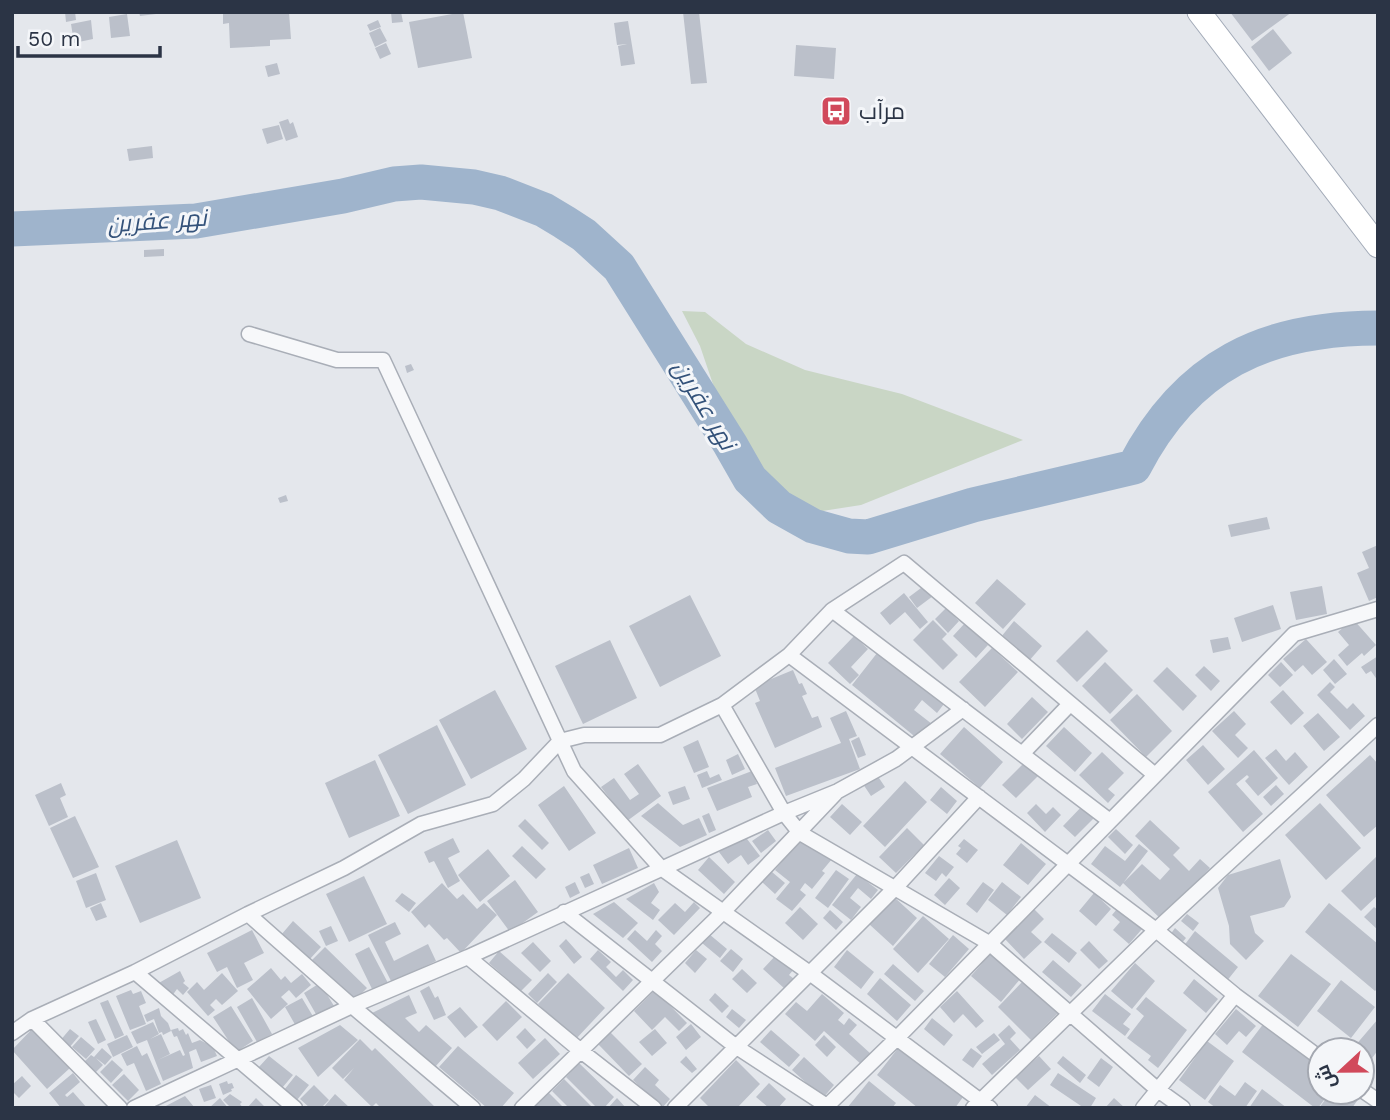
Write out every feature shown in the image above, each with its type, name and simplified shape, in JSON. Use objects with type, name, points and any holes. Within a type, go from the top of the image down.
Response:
[{"type":"main road","points":[[1183,12],[1225,47]]},
{"type":"main road","points":[[1199,12],[1378,246]]},
{"type":"street","points":[[249,334],[337,360],[383,360],[574,771],[661,867],[811,974],[981,1105],[1156,930],[1378,725]]},
{"type":"street","points":[[12,1033],[32,1019],[135,972],[344,869],[421,824],[493,804],[524,779],[560,741],[584,735],[660,735],[722,705],[789,654],[832,610],[904,563],[1155,775]]},
{"type":"street","points":[[564,912],[736,1046],[827,1107],[1294,634],[1378,609]]},
{"type":"street","points":[[832,610],[1110,821]]},
{"type":"street","points":[[789,654],[1156,930],[1235,995],[1306,1048]]},
{"type":"street","points":[[1022,754],[1070,704]]},
{"type":"street","points":[[722,705],[784,813],[800,833],[989,943],[1158,1090],[1183,1108]]},
{"type":"street","points":[[134,1108],[352,1006],[468,957],[661,867],[838,791],[896,759],[963,709]]},
{"type":"street","points":[[522,1108],[724,911],[838,791]]},
{"type":"street","points":[[675,1108],[811,974],[979,797]]},
{"type":"street","points":[[248,914],[472,1108]]},
{"type":"street","points":[[468,957],[654,1108]]},
{"type":"street","points":[[135,972],[294,1108]]},
{"type":"street","points":[[1143,1108],[1235,995]]},
{"type":"street","points":[[32,1019],[120,1108]]},
{"type":"green space","points":[[682,311],[705,312],[746,344],[805,370],[902,394],[1023,440],[861,505],[816,512],[769,491],[715,390],[700,346]]},
{"type":"building","points":[[65,12],[75,12],[76,20],[66,22]]},
{"type":"building","points":[[139,12],[156,12],[156,14],[140,16]]},
{"type":"building","points":[[223,12],[289,12],[291,39],[270,40],[270,46],[230,48],[229,23],[223,24]]},
{"type":"building","points":[[391,12],[401,12],[403,22],[392,23]]},
{"type":"building","points":[[463,12],[472,58],[418,68],[409,22]]},
{"type":"building","points":[[683,12],[699,12],[707,83],[691,84]]},
{"type":"building","points":[[1230,12],[1292,12],[1252,41]]},
{"type":"building","points":[[127,14],[130,36],[111,38],[109,17]]},
{"type":"building","points":[[91,20],[93,39],[74,43],[71,24]]},
{"type":"building","points":[[378,20],[381,27],[370,31],[367,25]]},
{"type":"building","points":[[628,21],[635,64],[621,66],[618,46],[627,44],[617,45],[614,23]]},
{"type":"building","points":[[380,28],[387,41],[375,47],[369,33]]},
{"type":"building","points":[[1273,29],[1292,53],[1269,71],[1251,47]]},
{"type":"building","points":[[386,43],[391,54],[380,59],[375,48]]},
{"type":"building","points":[[796,45],[836,48],[834,79],[794,76]]},
{"type":"building","points":[[277,63],[280,74],[268,77],[265,66]]},
{"type":"building","points":[[288,119],[290,124],[293,122],[298,137],[286,141],[279,122]]},
{"type":"building","points":[[279,125],[283,139],[267,144],[262,129]]},
{"type":"building","points":[[152,146],[153,158],[129,161],[127,149]]},
{"type":"building","points":[[164,249],[164,256],[144,257],[144,250]]},
{"type":"building","points":[[411,364],[414,370],[407,373],[405,366]]},
{"type":"building","points":[[286,495],[288,501],[280,503],[278,498]]},
{"type":"building","points":[[1267,517],[1270,529],[1231,537],[1228,525]]},
{"type":"building","points":[[1378,545],[1378,597],[1369,601],[1357,573],[1369,568],[1362,552]]},
{"type":"building","points":[[997,579],[1026,604],[1003,629],[975,603]]},
{"type":"building","points":[[925,585],[933,596],[917,608],[909,597]]},
{"type":"building","points":[[1322,586],[1327,614],[1296,620],[1290,592]]},
{"type":"building","points":[[904,593],[928,622],[920,629],[905,612],[890,625],[880,613]]},
{"type":"building","points":[[690,595],[721,656],[660,687],[629,626]]},
{"type":"building","points":[[1273,605],[1281,629],[1242,642],[1234,618]]},
{"type":"building","points":[[946,608],[959,621],[948,633],[935,619]]},
{"type":"building","points":[[1353,619],[1376,645],[1347,666],[1338,655],[1349,645],[1338,632]]},
{"type":"building","points":[[933,620],[947,634],[942,639],[958,655],[943,670],[913,640]]},
{"type":"building","points":[[1014,621],[1042,646],[1028,662],[1001,637]]},
{"type":"building","points":[[965,623],[988,645],[976,658],[953,636]]},
{"type":"building","points":[[1087,630],[1108,651],[1077,682],[1056,661]]},
{"type":"building","points":[[854,636],[868,649],[851,667],[859,675],[850,684],[828,663]]},
{"type":"building","points":[[1228,637],[1231,649],[1213,653],[1210,640]]},
{"type":"building","points":[[1306,639],[1327,662],[1312,675],[1303,665],[1295,672],[1283,659]]},
{"type":"building","points":[[610,640],[637,698],[583,724],[555,666]]},
{"type":"building","points":[[881,648],[947,700],[937,713],[922,700],[914,710],[932,724],[919,740],[852,685]]},
{"type":"building","points":[[992,648],[1018,672],[985,707],[959,682]]},
{"type":"building","points":[[1378,656],[1378,681],[1371,671],[1366,674],[1361,667]]},
{"type":"building","points":[[1334,659],[1347,674],[1335,684],[1323,670]]},
{"type":"building","points":[[1105,662],[1133,690],[1110,714],[1082,686]]},
{"type":"building","points":[[1281,662],[1293,675],[1280,687],[1268,675]]},
{"type":"building","points":[[1204,666],[1220,681],[1211,691],[1195,675]]},
{"type":"building","points":[[1167,667],[1197,696],[1183,711],[1153,681]]},
{"type":"building","points":[[793,670],[807,694],[802,696],[812,718],[818,716],[822,727],[775,748],[755,703],[760,701],[754,686]]},
{"type":"building","points":[[1330,682],[1335,687],[1330,692],[1347,709],[1353,703],[1365,716],[1350,730],[1317,695]]},
{"type":"building","points":[[495,690],[527,749],[471,779],[439,720]]},
{"type":"building","points":[[1283,690],[1304,713],[1291,725],[1270,702]]},
{"type":"building","points":[[1137,694],[1172,731],[1146,757],[1110,720]]},
{"type":"building","points":[[1032,697],[1048,712],[1022,739],[1007,724]]},
{"type":"building","points":[[846,711],[857,736],[849,739],[860,769],[786,796],[775,768],[841,743],[830,718]]},
{"type":"building","points":[[1234,711],[1246,724],[1235,735],[1248,748],[1238,758],[1212,731]]},
{"type":"building","points":[[1318,713],[1340,737],[1324,751],[1303,726]]},
{"type":"building","points":[[437,725],[466,785],[408,814],[378,755]]},
{"type":"building","points":[[964,727],[1003,762],[980,788],[940,754]]},
{"type":"building","points":[[1064,727],[1092,753],[1075,772],[1046,746]]},
{"type":"building","points":[[859,737],[866,755],[858,758],[851,741]]},
{"type":"building","points":[[698,740],[709,767],[694,773],[683,747]]},
{"type":"building","points":[[1203,745],[1225,769],[1208,785],[1186,760]]},
{"type":"building","points":[[1276,749],[1286,761],[1295,752],[1308,767],[1289,785],[1265,758]]},
{"type":"building","points":[[1254,750],[1278,778],[1258,796],[1245,781],[1249,777],[1247,775],[1236,784],[1263,814],[1243,832],[1208,792]]},
{"type":"building","points":[[1102,752],[1124,773],[1108,789],[1115,795],[1108,803],[1079,775]]},
{"type":"building","points":[[738,754],[745,769],[732,775],[726,760]]},
{"type":"building","points":[[1370,755],[1378,764],[1378,825],[1364,837],[1326,795]]},
{"type":"building","points":[[375,760],[400,816],[349,838],[325,783]]},
{"type":"building","points":[[1024,763],[1038,776],[1016,798],[1002,785]]},
{"type":"building","points":[[638,764],[661,796],[627,821],[601,787],[614,778],[630,800],[639,794],[624,774]]},
{"type":"building","points":[[707,771],[710,778],[719,774],[722,780],[702,788],[697,775]]},
{"type":"building","points":[[752,771],[757,784],[748,787],[752,797],[717,811],[707,788]]},
{"type":"building","points":[[877,775],[885,787],[871,796],[863,784]]},
{"type":"building","points":[[905,781],[927,802],[885,847],[863,826]]},
{"type":"building","points":[[61,783],[66,795],[60,798],[68,817],[49,826],[35,795]]},
{"type":"building","points":[[1276,785],[1284,794],[1271,806],[1263,797]]},
{"type":"building","points":[[564,786],[596,833],[569,851],[538,805]]},
{"type":"building","points":[[685,786],[690,799],[673,805],[668,792]]},
{"type":"building","points":[[941,787],[957,801],[947,814],[930,800]]},
{"type":"building","points":[[658,803],[683,825],[699,818],[707,835],[680,847],[641,816]]},
{"type":"building","points":[[1085,803],[1097,815],[1075,837],[1063,826]]},
{"type":"building","points":[[1320,803],[1361,848],[1326,880],[1285,835]]},
{"type":"building","points":[[842,804],[862,822],[850,835],[830,817]]},
{"type":"building","points":[[1036,804],[1046,814],[1053,807],[1061,815],[1045,832],[1027,813]]},
{"type":"building","points":[[709,813],[716,830],[709,833],[702,816]]},
{"type":"building","points":[[75,816],[99,867],[73,878],[50,828]]},
{"type":"building","points":[[525,819],[549,843],[542,850],[518,826]]},
{"type":"building","points":[[1150,820],[1180,848],[1173,855],[1189,871],[1200,859],[1210,868],[1162,920],[1123,883],[1142,864],[1160,880],[1170,869],[1135,836]]},
{"type":"building","points":[[907,828],[924,845],[896,873],[879,857]]},
{"type":"building","points":[[1116,829],[1133,845],[1125,854],[1108,837]]},
{"type":"building","points":[[768,830],[776,841],[761,853],[752,841]]},
{"type":"building","points":[[744,835],[760,856],[748,865],[741,855],[728,864],[719,852]]},
{"type":"building","points":[[804,835],[832,859],[812,889],[805,883],[800,890],[806,895],[792,911],[776,899],[790,882],[775,870]]},
{"type":"building","points":[[453,838],[460,852],[448,858],[460,881],[448,888],[434,861],[429,863],[424,852]]},
{"type":"building","points":[[964,839],[978,850],[967,863],[956,854]]},
{"type":"building","points":[[177,840],[201,898],[140,923],[115,866]]},
{"type":"building","points":[[1021,843],[1046,864],[1028,885],[1003,865]]},
{"type":"building","points":[[1139,844],[1148,851],[1120,887],[1091,864],[1105,846],[1125,861]]},
{"type":"building","points":[[522,846],[546,869],[536,879],[512,856]]},
{"type":"building","points":[[629,848],[638,868],[602,884],[593,865]]},
{"type":"building","points":[[488,849],[510,876],[480,902],[458,875]]},
{"type":"building","points":[[1378,855],[1378,895],[1361,911],[1341,891]]},
{"type":"building","points":[[939,856],[954,867],[946,877],[942,873],[936,881],[925,873]]},
{"type":"building","points":[[709,857],[735,882],[724,894],[698,870]]},
{"type":"building","points":[[1280,859],[1291,897],[1284,907],[1250,916],[1255,933],[1264,941],[1246,960],[1230,944],[1229,926],[1218,888],[1228,875]]},
{"type":"building","points":[[836,870],[849,879],[828,908],[815,898]]},
{"type":"building","points":[[772,872],[785,883],[775,894],[762,882]]},
{"type":"building","points":[[96,873],[106,900],[86,908],[76,881]]},
{"type":"building","points":[[589,873],[594,884],[585,888],[580,877]]},
{"type":"building","points":[[857,874],[878,890],[871,899],[858,888],[850,898],[861,907],[851,920],[832,905]]},
{"type":"building","points":[[364,876],[387,924],[349,942],[326,894]]},
{"type":"building","points":[[949,878],[960,888],[945,905],[934,895]]},
{"type":"building","points":[[515,880],[538,912],[510,932],[487,901]]},
{"type":"building","points":[[575,882],[580,893],[570,898],[565,887]]},
{"type":"building","points":[[983,882],[994,890],[977,913],[966,904]]},
{"type":"building","points":[[1002,882],[1021,897],[1007,915],[988,900]]},
{"type":"building","points":[[442,883],[457,899],[463,894],[477,909],[484,903],[497,915],[461,953],[429,924],[425,928],[411,912]]},
{"type":"building","points":[[654,883],[659,892],[651,903],[660,910],[653,920],[626,899]]},
{"type":"building","points":[[402,893],[416,903],[409,912],[395,901]]},
{"type":"building","points":[[1094,893],[1111,909],[1096,926],[1079,911]]},
{"type":"building","points":[[894,897],[917,918],[893,946],[869,924]]},
{"type":"building","points":[[614,902],[638,923],[623,938],[593,914]]},
{"type":"building","points":[[694,902],[700,908],[674,935],[658,920],[675,903],[685,912]]},
{"type":"building","points":[[101,903],[107,917],[96,921],[90,908]]},
{"type":"building","points":[[1329,903],[1378,944],[1378,988],[1375,991],[1305,932]]},
{"type":"building","points":[[800,907],[818,924],[803,940],[785,923]]},
{"type":"building","points":[[1374,907],[1378,910],[1378,930],[1364,917]]},
{"type":"building","points":[[1034,909],[1044,919],[1031,932],[1042,942],[1024,959],[1004,938]]},
{"type":"building","points":[[1117,909],[1142,929],[1129,944],[1113,930],[1120,922],[1112,915]]},
{"type":"building","points":[[830,910],[843,922],[836,930],[823,918]]},
{"type":"building","points":[[1187,914],[1199,923],[1193,931],[1181,921]]},
{"type":"building","points":[[923,916],[949,939],[918,973],[893,949]]},
{"type":"building","points":[[293,921],[321,947],[309,960],[281,935]]},
{"type":"building","points":[[395,922],[401,934],[385,942],[394,961],[428,944],[436,961],[392,983],[368,935]]},
{"type":"building","points":[[331,926],[338,941],[326,946],[319,931]]},
{"type":"building","points":[[1175,928],[1186,938],[1180,945],[1170,935]]},
{"type":"building","points":[[252,930],[264,953],[244,963],[253,980],[237,988],[227,967],[217,972],[207,953]]},
{"type":"building","points":[[635,930],[647,941],[656,930],[662,936],[655,944],[662,951],[652,962],[627,939]]},
{"type":"building","points":[[1195,931],[1238,967],[1226,982],[1183,947]]},
{"type":"building","points":[[1052,933],[1077,953],[1069,963],[1044,942]]},
{"type":"building","points":[[709,934],[727,949],[720,958],[702,943]]},
{"type":"building","points":[[953,935],[969,949],[945,977],[929,964]]},
{"type":"building","points":[[566,939],[582,957],[574,964],[559,946]]},
{"type":"building","points":[[1089,941],[1108,961],[1099,969],[1080,950]]},
{"type":"building","points":[[533,942],[551,961],[540,972],[521,953]]},
{"type":"building","points":[[325,947],[367,988],[353,1002],[311,961]]},
{"type":"building","points":[[369,947],[388,983],[373,991],[355,954]]},
{"type":"building","points":[[731,949],[743,959],[733,972],[720,961]]},
{"type":"building","points":[[598,950],[611,962],[606,967],[616,977],[623,970],[633,980],[623,991],[590,959]]},
{"type":"building","points":[[696,950],[707,959],[695,973],[685,963]]},
{"type":"building","points":[[847,950],[874,972],[861,989],[834,967]]},
{"type":"building","points":[[499,951],[532,980],[521,991],[489,963]]},
{"type":"building","points":[[992,952],[1021,978],[1001,1002],[971,976]]},
{"type":"building","points":[[777,954],[794,969],[789,975],[794,979],[785,989],[763,969]]},
{"type":"building","points":[[1291,954],[1331,984],[1298,1027],[1258,996]]},
{"type":"building","points":[[1053,960],[1082,985],[1071,997],[1042,972]]},
{"type":"building","points":[[1135,963],[1155,981],[1132,1009],[1111,991]]},
{"type":"building","points":[[893,964],[924,991],[915,1001],[884,974]]},
{"type":"building","points":[[271,968],[281,980],[285,976],[291,983],[302,974],[311,985],[296,998],[289,990],[281,997],[288,1004],[271,1019],[247,989]]},
{"type":"building","points":[[742,969],[757,983],[747,993],[732,979]]},
{"type":"building","points":[[180,971],[185,981],[183,983],[189,988],[183,995],[177,989],[172,996],[157,984]]},
{"type":"building","points":[[222,973],[238,991],[222,1005],[216,999],[210,1005],[215,1010],[208,1016],[187,992],[197,982],[204,990]]},
{"type":"building","points":[[548,973],[557,982],[537,1003],[528,994]]},
{"type":"building","points":[[568,973],[605,1008],[575,1040],[538,1004]]},
{"type":"building","points":[[880,978],[911,1005],[897,1021],[867,994]]},
{"type":"building","points":[[1026,978],[1060,1011],[1031,1040],[998,1007]]},
{"type":"building","points":[[1194,979],[1218,999],[1206,1013],[1183,993]]},
{"type":"building","points":[[1341,980],[1375,1007],[1353,1036],[1348,1036],[1317,1011]]},
{"type":"building","points":[[320,983],[334,1006],[317,1016],[304,993]]},
{"type":"building","points":[[429,986],[435,998],[438,996],[446,1015],[434,1020],[420,991]]},
{"type":"building","points":[[131,990],[133,994],[141,991],[146,1003],[139,1006],[146,1024],[130,1030],[116,996]]},
{"type":"building","points":[[655,990],[687,1023],[679,1031],[665,1017],[652,1030],[634,1011]]},
{"type":"building","points":[[957,991],[984,1021],[976,1028],[963,1014],[954,1023],[940,1007]]},
{"type":"building","points":[[715,993],[729,1006],[722,1013],[709,1000]]},
{"type":"building","points":[[822,994],[844,1013],[838,1020],[844,1025],[849,1018],[857,1025],[849,1034],[871,1054],[862,1065],[824,1031],[815,1041],[785,1014],[796,1002],[807,1011]]},
{"type":"building","points":[[1105,994],[1131,1014],[1123,1024],[1130,1029],[1125,1036],[1092,1011]]},
{"type":"building","points":[[409,995],[417,1013],[405,1018],[419,1032],[426,1025],[452,1048],[435,1067],[408,1044],[406,1046],[372,1013]]},
{"type":"building","points":[[1146,997],[1187,1030],[1158,1068],[1148,1060],[1151,1056],[1127,1038],[1144,1016],[1136,1009]]},
{"type":"building","points":[[252,998],[272,1034],[257,1042],[237,1007]]},
{"type":"building","points":[[302,998],[314,1018],[297,1028],[285,1007]]},
{"type":"building","points":[[108,1000],[124,1035],[115,1039],[100,1003]]},
{"type":"building","points":[[506,1001],[522,1017],[497,1041],[482,1025]]},
{"type":"building","points":[[231,1006],[253,1041],[236,1052],[213,1017]]},
{"type":"building","points":[[460,1007],[478,1027],[465,1038],[447,1017]]},
{"type":"building","points":[[159,1008],[171,1031],[163,1035],[162,1032],[159,1033],[154,1019],[147,1022],[144,1015]]},
{"type":"building","points":[[732,1009],[746,1020],[739,1028],[726,1017]]},
{"type":"building","points":[[1236,1009],[1256,1026],[1246,1037],[1239,1031],[1227,1045],[1215,1034]]},
{"type":"building","points":[[932,1018],[953,1035],[944,1046],[924,1029]]},
{"type":"building","points":[[96,1019],[106,1040],[98,1044],[88,1022]]},
{"type":"building","points":[[1378,1019],[1376,1053],[1376,1036],[1363,1036]]},
{"type":"building","points":[[153,1022],[159,1034],[150,1039],[161,1034],[170,1054],[158,1060],[180,1050],[183,1056],[185,1055],[177,1036],[174,1037],[171,1030],[178,1028],[179,1031],[183,1029],[186,1035],[188,1033],[192,1043],[200,1040],[213,1047],[217,1056],[201,1062],[196,1049],[189,1052],[193,1068],[163,1081],[147,1040],[137,1044],[131,1032]]},
{"type":"building","points":[[1264,1023],[1306,1056],[1306,1101],[1242,1052]]},
{"type":"building","points":[[691,1024],[701,1037],[686,1050],[676,1037]]},
{"type":"building","points":[[340,1025],[358,1040],[318,1077],[298,1048]]},
{"type":"building","points":[[1009,1025],[1016,1033],[1010,1039],[1020,1050],[992,1075],[982,1064],[1005,1044],[998,1035]]},
{"type":"building","points":[[33,1028],[70,1068],[47,1089],[12,1050]]},
{"type":"building","points":[[525,1028],[536,1040],[527,1049],[516,1037]]},
{"type":"building","points":[[70,1029],[79,1036],[68,1049],[59,1042]]},
{"type":"building","points":[[655,1029],[667,1043],[652,1056],[639,1042]]},
{"type":"building","points":[[771,1030],[800,1055],[789,1067],[760,1042]]},
{"type":"building","points":[[610,1032],[642,1064],[629,1076],[598,1044]]},
{"type":"building","points":[[994,1033],[1000,1040],[982,1054],[976,1047]]},
{"type":"building","points":[[127,1035],[133,1047],[113,1057],[107,1044]]},
{"type":"building","points":[[824,1035],[836,1047],[827,1057],[815,1045]]},
{"type":"building","points":[[81,1037],[95,1049],[86,1059],[72,1047]]},
{"type":"building","points":[[545,1038],[560,1054],[533,1079],[518,1063]]},
{"type":"building","points":[[360,1039],[372,1051],[375,1048],[436,1108],[381,1108],[376,1103],[372,1107],[344,1080],[354,1068],[343,1079],[332,1068]]},
{"type":"building","points":[[1207,1041],[1234,1061],[1205,1100],[1179,1080]]},
{"type":"building","points":[[137,1046],[142,1056],[147,1053],[161,1084],[146,1091],[134,1063],[127,1066],[121,1054]]},
{"type":"building","points":[[458,1046],[514,1093],[501,1108],[487,1108],[439,1067]]},
{"type":"building","points":[[899,1047],[963,1097],[955,1108],[918,1108],[877,1075]]},
{"type":"building","points":[[102,1048],[112,1057],[105,1065],[96,1058],[103,1065],[95,1073],[84,1062],[91,1055],[94,1057]]},
{"type":"building","points":[[971,1048],[982,1056],[973,1068],[962,1060]]},
{"type":"building","points":[[269,1056],[293,1075],[282,1088],[258,1068]]},
{"type":"building","points":[[686,1056],[697,1069],[692,1073],[680,1062]]},
{"type":"building","points":[[1039,1056],[1051,1069],[1028,1090],[1015,1077]]},
{"type":"building","points":[[1063,1056],[1086,1075],[1080,1083],[1057,1063]]},
{"type":"building","points":[[804,1057],[834,1085],[823,1098],[792,1070]]},
{"type":"building","points":[[1101,1058],[1113,1067],[1099,1087],[1087,1078]]},
{"type":"building","points":[[112,1060],[123,1070],[111,1083],[100,1072]]},
{"type":"building","points":[[736,1060],[760,1084],[737,1108],[710,1108],[700,1098]]},
{"type":"building","points":[[579,1063],[614,1097],[604,1108],[597,1108],[566,1077]]},
{"type":"building","points":[[645,1067],[659,1080],[655,1085],[670,1099],[662,1108],[633,1080]]},
{"type":"building","points":[[73,1073],[80,1082],[65,1095],[67,1097],[73,1092],[87,1108],[61,1108],[49,1093]]},
{"type":"building","points":[[1058,1073],[1096,1098],[1090,1108],[1084,1108],[1050,1085]]},
{"type":"building","points":[[124,1074],[139,1090],[128,1101],[112,1085]]},
{"type":"building","points":[[296,1075],[309,1085],[297,1100],[284,1090]]},
{"type":"building","points":[[22,1076],[31,1086],[19,1098],[12,1091],[12,1085]]},
{"type":"building","points":[[564,1079],[593,1108],[569,1108],[552,1091]]},
{"type":"building","points":[[227,1081],[228,1084],[232,1083],[234,1088],[223,1095],[219,1084]]},
{"type":"building","points":[[869,1081],[896,1103],[892,1108],[847,1108]]},
{"type":"building","points":[[1245,1082],[1257,1091],[1245,1108],[1216,1108],[1208,1102],[1220,1085],[1235,1096]]},
{"type":"building","points":[[769,1083],[786,1099],[778,1108],[769,1108],[756,1097]]},
{"type":"building","points":[[211,1085],[216,1098],[204,1102],[199,1089]]},
{"type":"building","points":[[314,1085],[329,1100],[321,1108],[310,1108],[300,1099]]},
{"type":"building","points":[[1262,1089],[1287,1108],[1249,1108]]},
{"type":"building","points":[[547,1091],[564,1108],[531,1108]]},
{"type":"building","points":[[230,1094],[242,1102],[240,1104],[243,1108],[231,1108],[223,1100]]},
{"type":"building","points":[[335,1094],[350,1108],[323,1108]]},
{"type":"building","points":[[1035,1095],[1052,1108],[1025,1108]]},
{"type":"building","points":[[185,1096],[195,1108],[162,1108]]},
{"type":"building","points":[[220,1098],[228,1108],[209,1108]]},
{"type":"building","points":[[256,1098],[266,1108],[247,1108]]},
{"type":"building","points":[[617,1098],[626,1108],[608,1108]]},
{"type":"building","points":[[1114,1098],[1125,1108],[1105,1108]]},
{"type":"building","points":[[1320,1106],[1353,1106],[1352,1108],[1319,1108]]},
{"type":"waterway","name":"نهر عفرين","points":[[12,229],[196,221],[343,196],[394,184],[421,182],[474,187],[500,193],[544,210],[564,222],[584,235],[619,267],[750,479],[779,507],[813,526],[849,536],[868,537],[973,505],[1134,467],[1155,432],[1179,402],[1205,378],[1234,359],[1265,345],[1300,335],[1378,328]]},
{"type":"place","name":"مرآب","points":[[836,111]]}]
